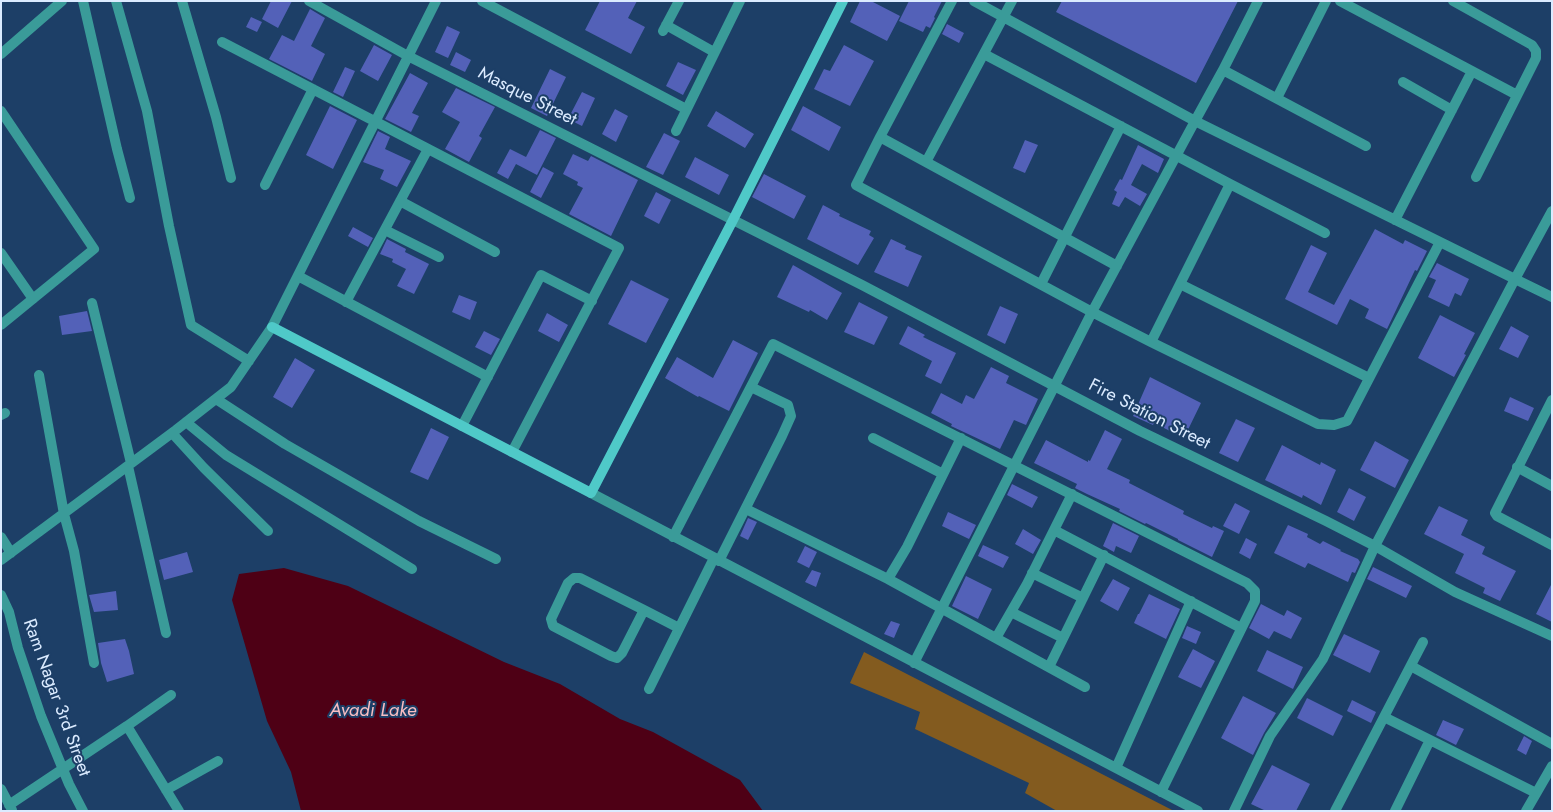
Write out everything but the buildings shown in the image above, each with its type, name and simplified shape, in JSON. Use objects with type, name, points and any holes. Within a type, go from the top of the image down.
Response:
[{"type":"street","points":[[1,54],[62,1]]},
{"type":"street","points":[[83,1],[117,150],[130,198]]},
{"type":"street","points":[[116,1],[147,111],[169,226],[191,325],[249,361]]},
{"type":"street","points":[[182,1],[216,116],[231,178]]},
{"type":"street","name":"Masque Street","points":[[309,1],[408,56],[733,220]]},
{"type":"street","points":[[1,560],[231,387],[272,327],[436,1]]},
{"type":"street","points":[[482,1],[498,5],[686,109]]},
{"type":"street","points":[[679,1],[664,28],[714,52]]},
{"type":"street","points":[[676,131],[740,1]]},
{"type":"street","points":[[590,494],[733,220],[843,1]]},
{"type":"street","points":[[952,1],[856,184],[1151,342],[1318,424],[1334,425],[1347,421],[1440,242]]},
{"type":"street","points":[[974,1],[1195,121],[1552,297]]},
{"type":"street","points":[[926,162],[1012,1]]},
{"type":"street","points":[[914,663],[1092,312],[1223,70],[1258,1]]},
{"type":"street","points":[[1277,98],[1326,1]]},
{"type":"street","points":[[1340,1],[1517,95]]},
{"type":"street","points":[[1453,1],[1532,45],[1536,52],[1536,58],[1476,177]]},
{"type":"street","points":[[222,42],[619,248],[512,452]]},
{"type":"street","points":[[984,54],[1325,233]]},
{"type":"street","points":[[1223,70],[1366,146]]},
{"type":"street","points":[[1395,220],[1472,72]]},
{"type":"street","points":[[1403,82],[1452,110]]},
{"type":"street","points":[[265,185],[314,89]]},
{"type":"street","points":[[1,111],[94,250],[1,325]]},
{"type":"street","points":[[1042,284],[1121,126]]},
{"type":"street","points":[[880,137],[1117,266]]},
{"type":"street","points":[[346,302],[428,149]]},
{"type":"street","points":[[1151,342],[1230,184]]},
{"type":"street","points":[[400,201],[495,252]]},
{"type":"street","points":[[1234,811],[1270,736],[1323,659],[1375,546],[1552,211]]},
{"type":"street","name":"Fire Station Street","points":[[733,220],[862,285],[1140,431],[1375,546],[1455,592],[1552,636]]},
{"type":"street","points":[[385,230],[439,257]]},
{"type":"street","points":[[1,252],[33,299]]},
{"type":"street","points":[[462,426],[541,275],[592,300]]},
{"type":"street","points":[[298,276],[488,377]]},
{"type":"street","points":[[1180,284],[1368,378]]},
{"type":"street","points":[[92,303],[130,464],[166,633]]},
{"type":"street","points":[[272,327],[1198,811]]},
{"type":"street","points":[[673,537],[774,344],[1247,584],[1255,591],[1255,601],[1161,792]]},
{"type":"street","points":[[39,375],[64,514],[74,551],[94,663]]},
{"type":"street","points":[[649,690],[679,628],[716,559],[746,509],[791,416],[788,405],[751,387]]},
{"type":"street","points":[[216,399],[285,444],[377,497],[496,559]]},
{"type":"street","points":[[1552,400],[1495,511],[1496,514],[1552,545]]},
{"type":"street","points":[[186,422],[226,455],[412,569]]},
{"type":"street","points":[[172,433],[204,468],[268,531]]},
{"type":"street","points":[[873,438],[943,474]]},
{"type":"street","points":[[888,579],[907,547],[961,438]]},
{"type":"street","points":[[1517,467],[1552,486]]},
{"type":"street","points":[[996,638],[1072,494]]},
{"type":"street","points":[[746,509],[888,579],[1085,687]]},
{"type":"street","points":[[1054,530],[1241,628]]},
{"type":"street","points":[[1,537],[11,553]]},
{"type":"street","points":[[1049,667],[1104,556]]},
{"type":"street","points":[[1032,573],[1083,598]]},
{"type":"street","points":[[644,610],[622,653],[617,658],[553,626],[552,619],[568,583],[574,578],[580,578],[644,610],[679,628]]},
{"type":"street","name":"Ram Nagar 3rd Street","points":[[1,595],[9,612],[18,648],[41,716],[69,784],[83,811]]},
{"type":"street","points":[[1116,768],[1191,601]]},
{"type":"street","points":[[1011,612],[1063,638]]},
{"type":"street","points":[[1335,811],[1423,642]]},
{"type":"street","points":[[1411,666],[1552,744]]},
{"type":"street","points":[[1,789],[11,808],[171,695]]},
{"type":"street","points":[[1384,717],[1536,793]]},
{"type":"street","points":[[127,726],[179,811]]},
{"type":"street","points":[[1395,811],[1430,740]]},
{"type":"street","points":[[166,790],[218,761]]},
{"type":"street","points":[[1526,811],[1552,766]]},
{"type":"shaded area","points":[[864,652],[1174,811],[1057,811],[1025,793],[1029,783],[915,729],[920,712],[850,683]]},
{"type":"water","name":"Avadi Lake","points":[[284,568],[348,586],[504,662],[560,684],[620,719],[653,732],[740,780],[763,811],[301,811],[291,772],[267,721],[232,600],[239,574]]}]
